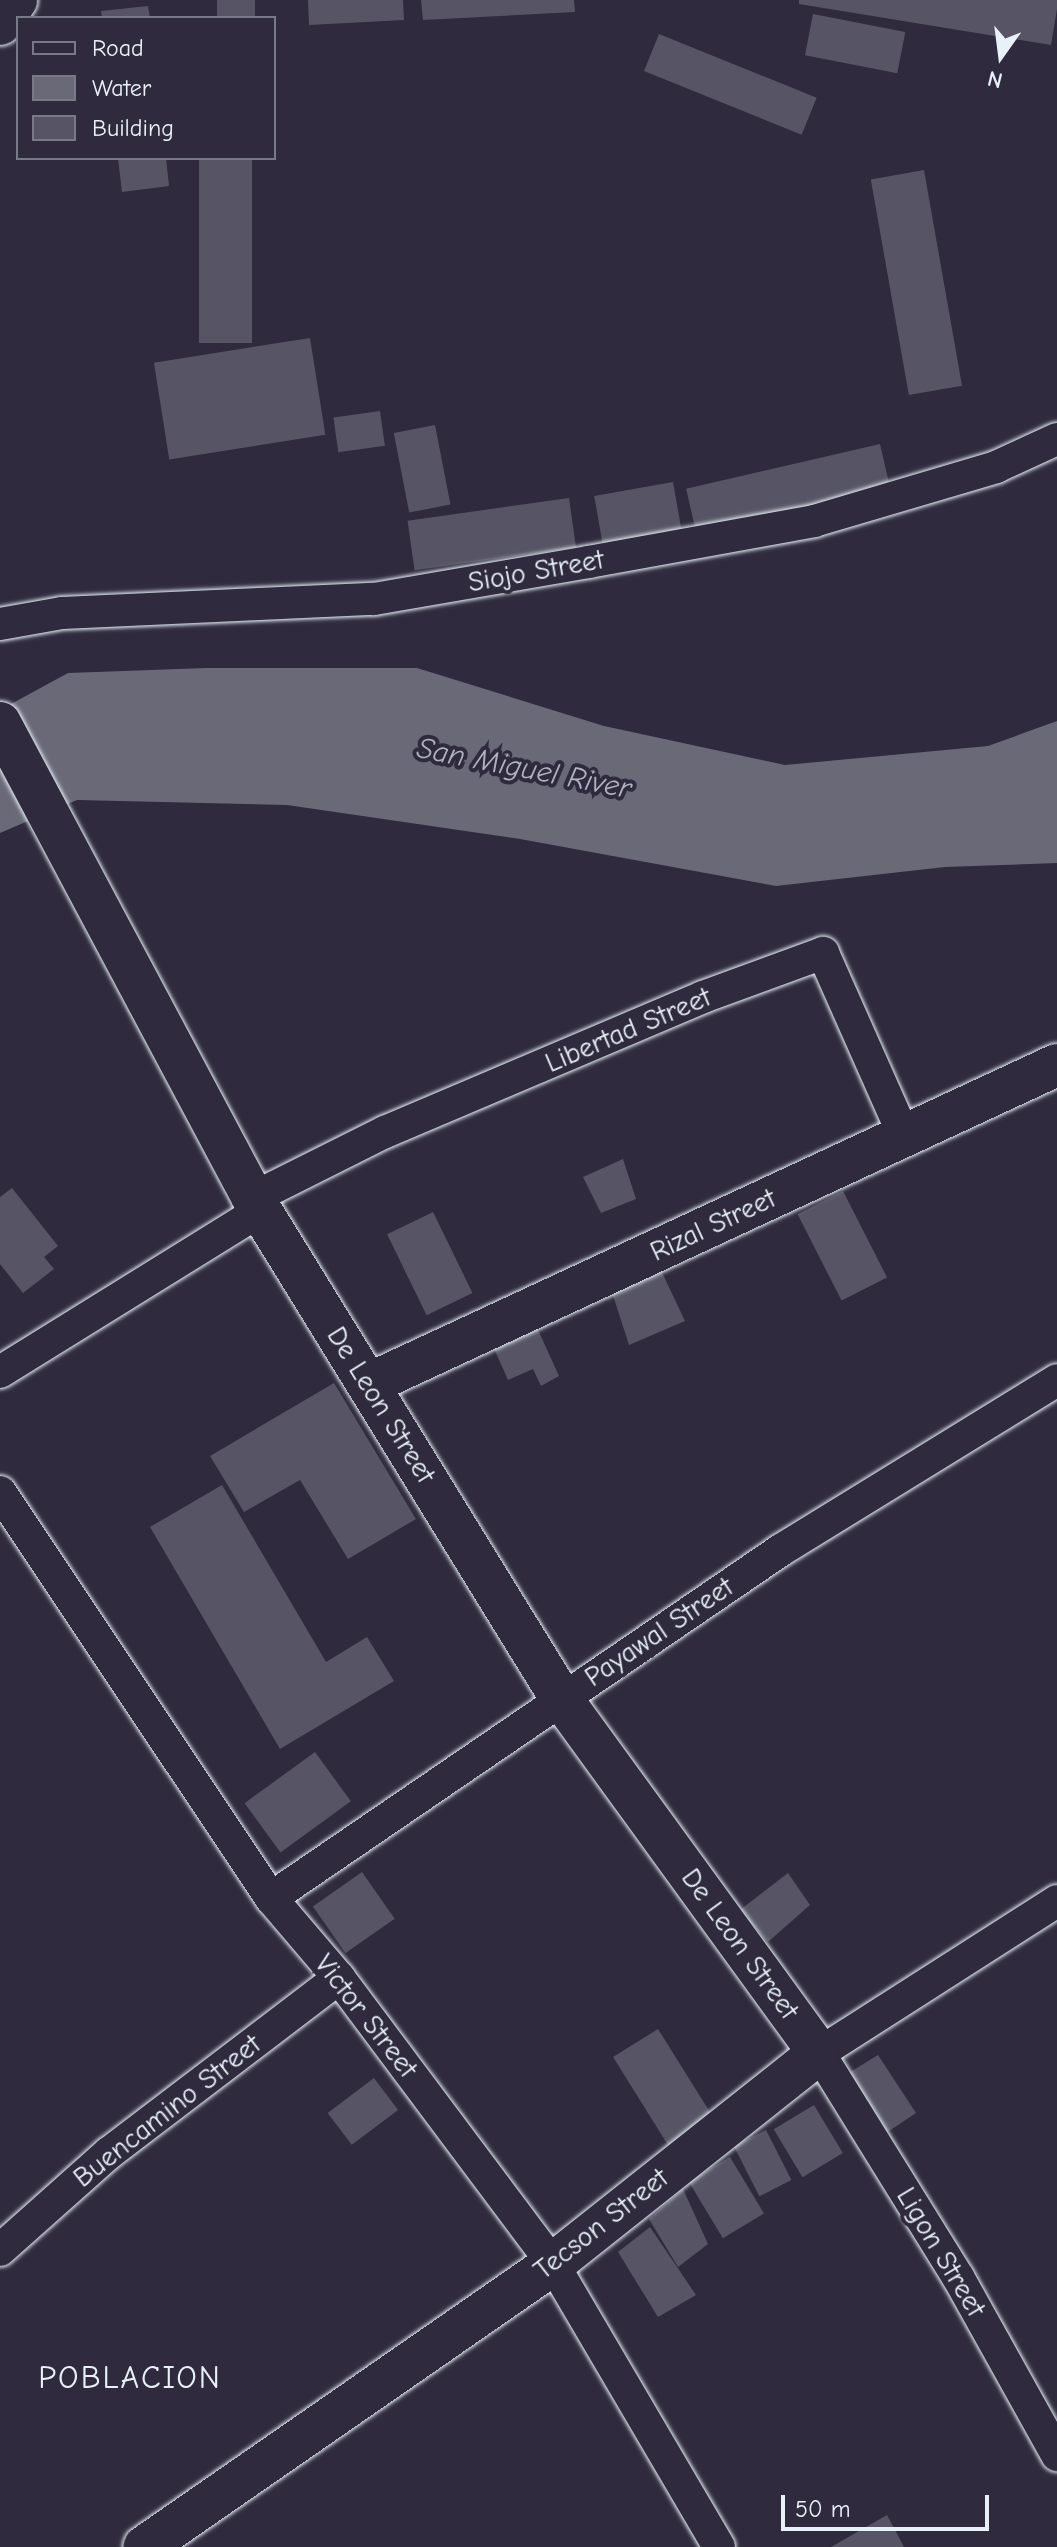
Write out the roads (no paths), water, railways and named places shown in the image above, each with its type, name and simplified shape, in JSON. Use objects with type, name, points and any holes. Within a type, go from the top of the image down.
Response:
[{"type":"main road","name":"De Leon Street","points":[[0,723],[257,1204],[561,1698],[819,2053]]},
{"type":"main road","name":"Rizal Street","points":[[369,1384],[1057,1065]]},
{"type":"main road","name":"Tecson Street","points":[[145,2547],[553,2264],[819,2053]]},
{"type":"street","name":"Siojo Street","points":[[0,624],[76,612],[374,599],[573,565],[814,521],[996,467],[1057,439]]},
{"type":"street","name":"Libertad Street","points":[[0,1372],[257,1204],[385,1132],[703,997],[823,953],[904,1136]]},
{"type":"street","name":"Payawal Street","points":[[271,1898],[781,1550],[1057,1380]]},
{"type":"street","name":"Victor Street","points":[[0,1492],[271,1898],[339,1978],[553,2264],[719,2547]]},
{"type":"street","name":"Tecson Street","points":[[819,2053],[1057,1901]]},
{"type":"street","name":"Buencamino Street","points":[[0,2250],[109,2153],[339,1978]]},
{"type":"street","name":"Ligon Street","points":[[819,2053],[958,2277],[1057,2455]]},
{"type":"water","name":"San Miguel River","points":[[206,668],[417,668],[604,726],[785,765],[988,746],[1057,721],[1057,863],[945,867],[776,886],[520,839],[287,805],[77,800],[0,833],[0,710],[68,673]]},
{"type":"district","name":"POBLACION","points":[[130,2378]]}]
